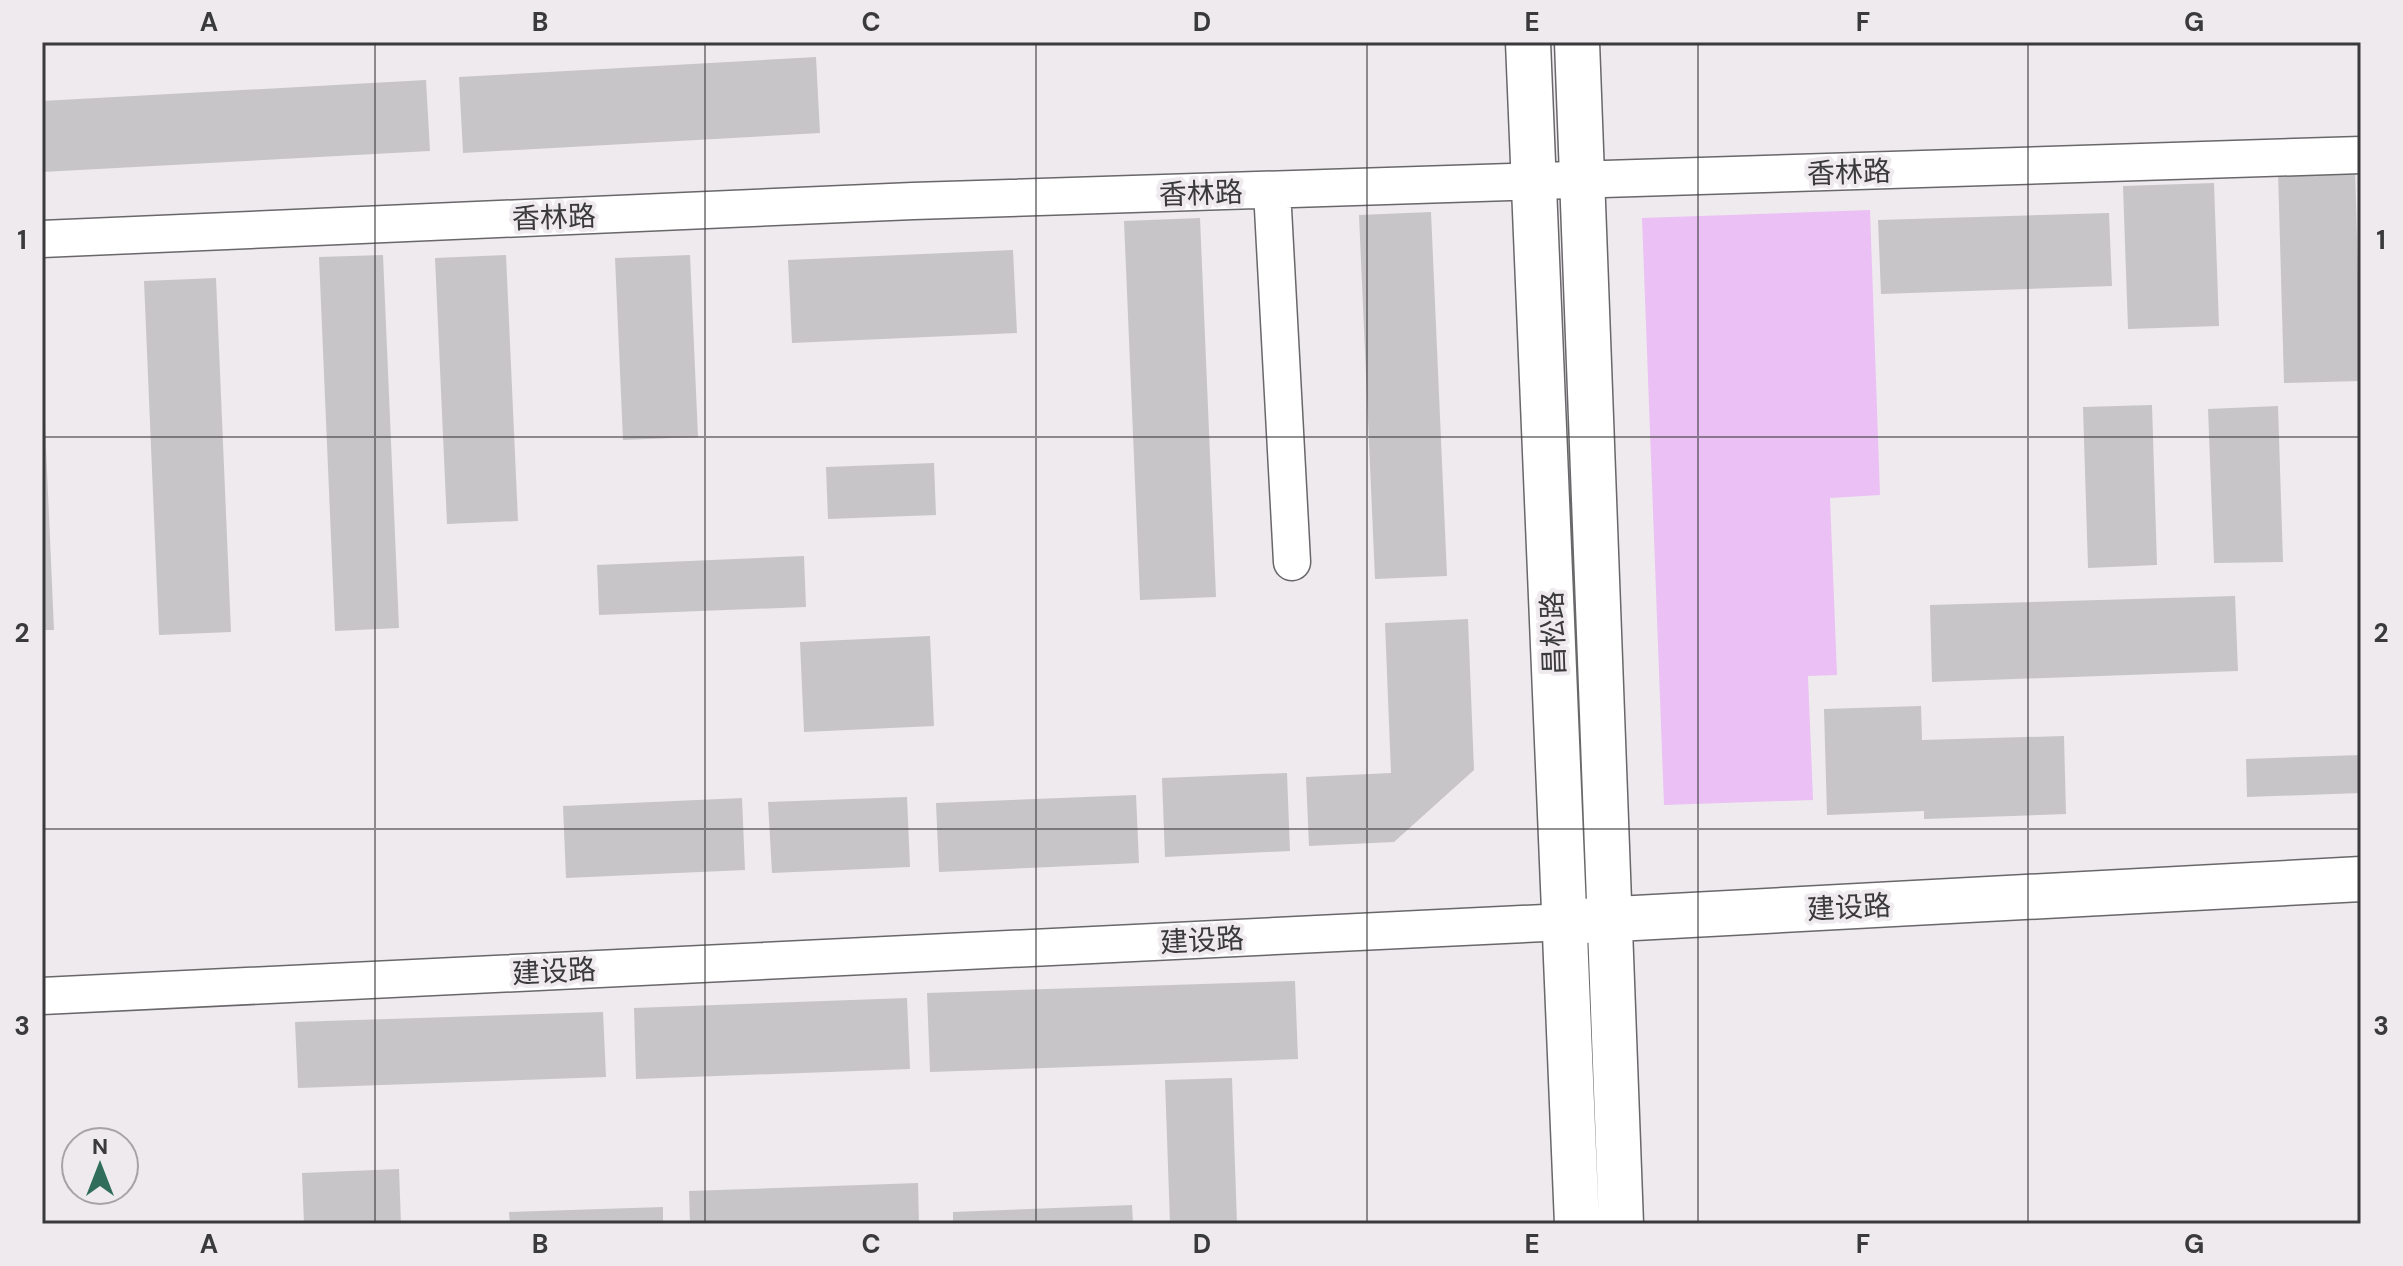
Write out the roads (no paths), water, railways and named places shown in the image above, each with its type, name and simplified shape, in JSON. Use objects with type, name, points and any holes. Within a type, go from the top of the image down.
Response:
[{"type":"main road","name":"昌松路","points":[[1528,42],[1577,1224]]},
{"type":"main road","name":"昌松路","points":[[1577,42],[1621,1224]]},
{"type":"main road","name":"建设路","points":[[1565,922],[2361,879]]},
{"type":"street","name":"香林路","points":[[42,239],[913,201],[2361,155]]},
{"type":"street","points":[[1272,190],[1292,562]]},
{"type":"street","name":"建设路","points":[[42,996],[1565,922]]}]
